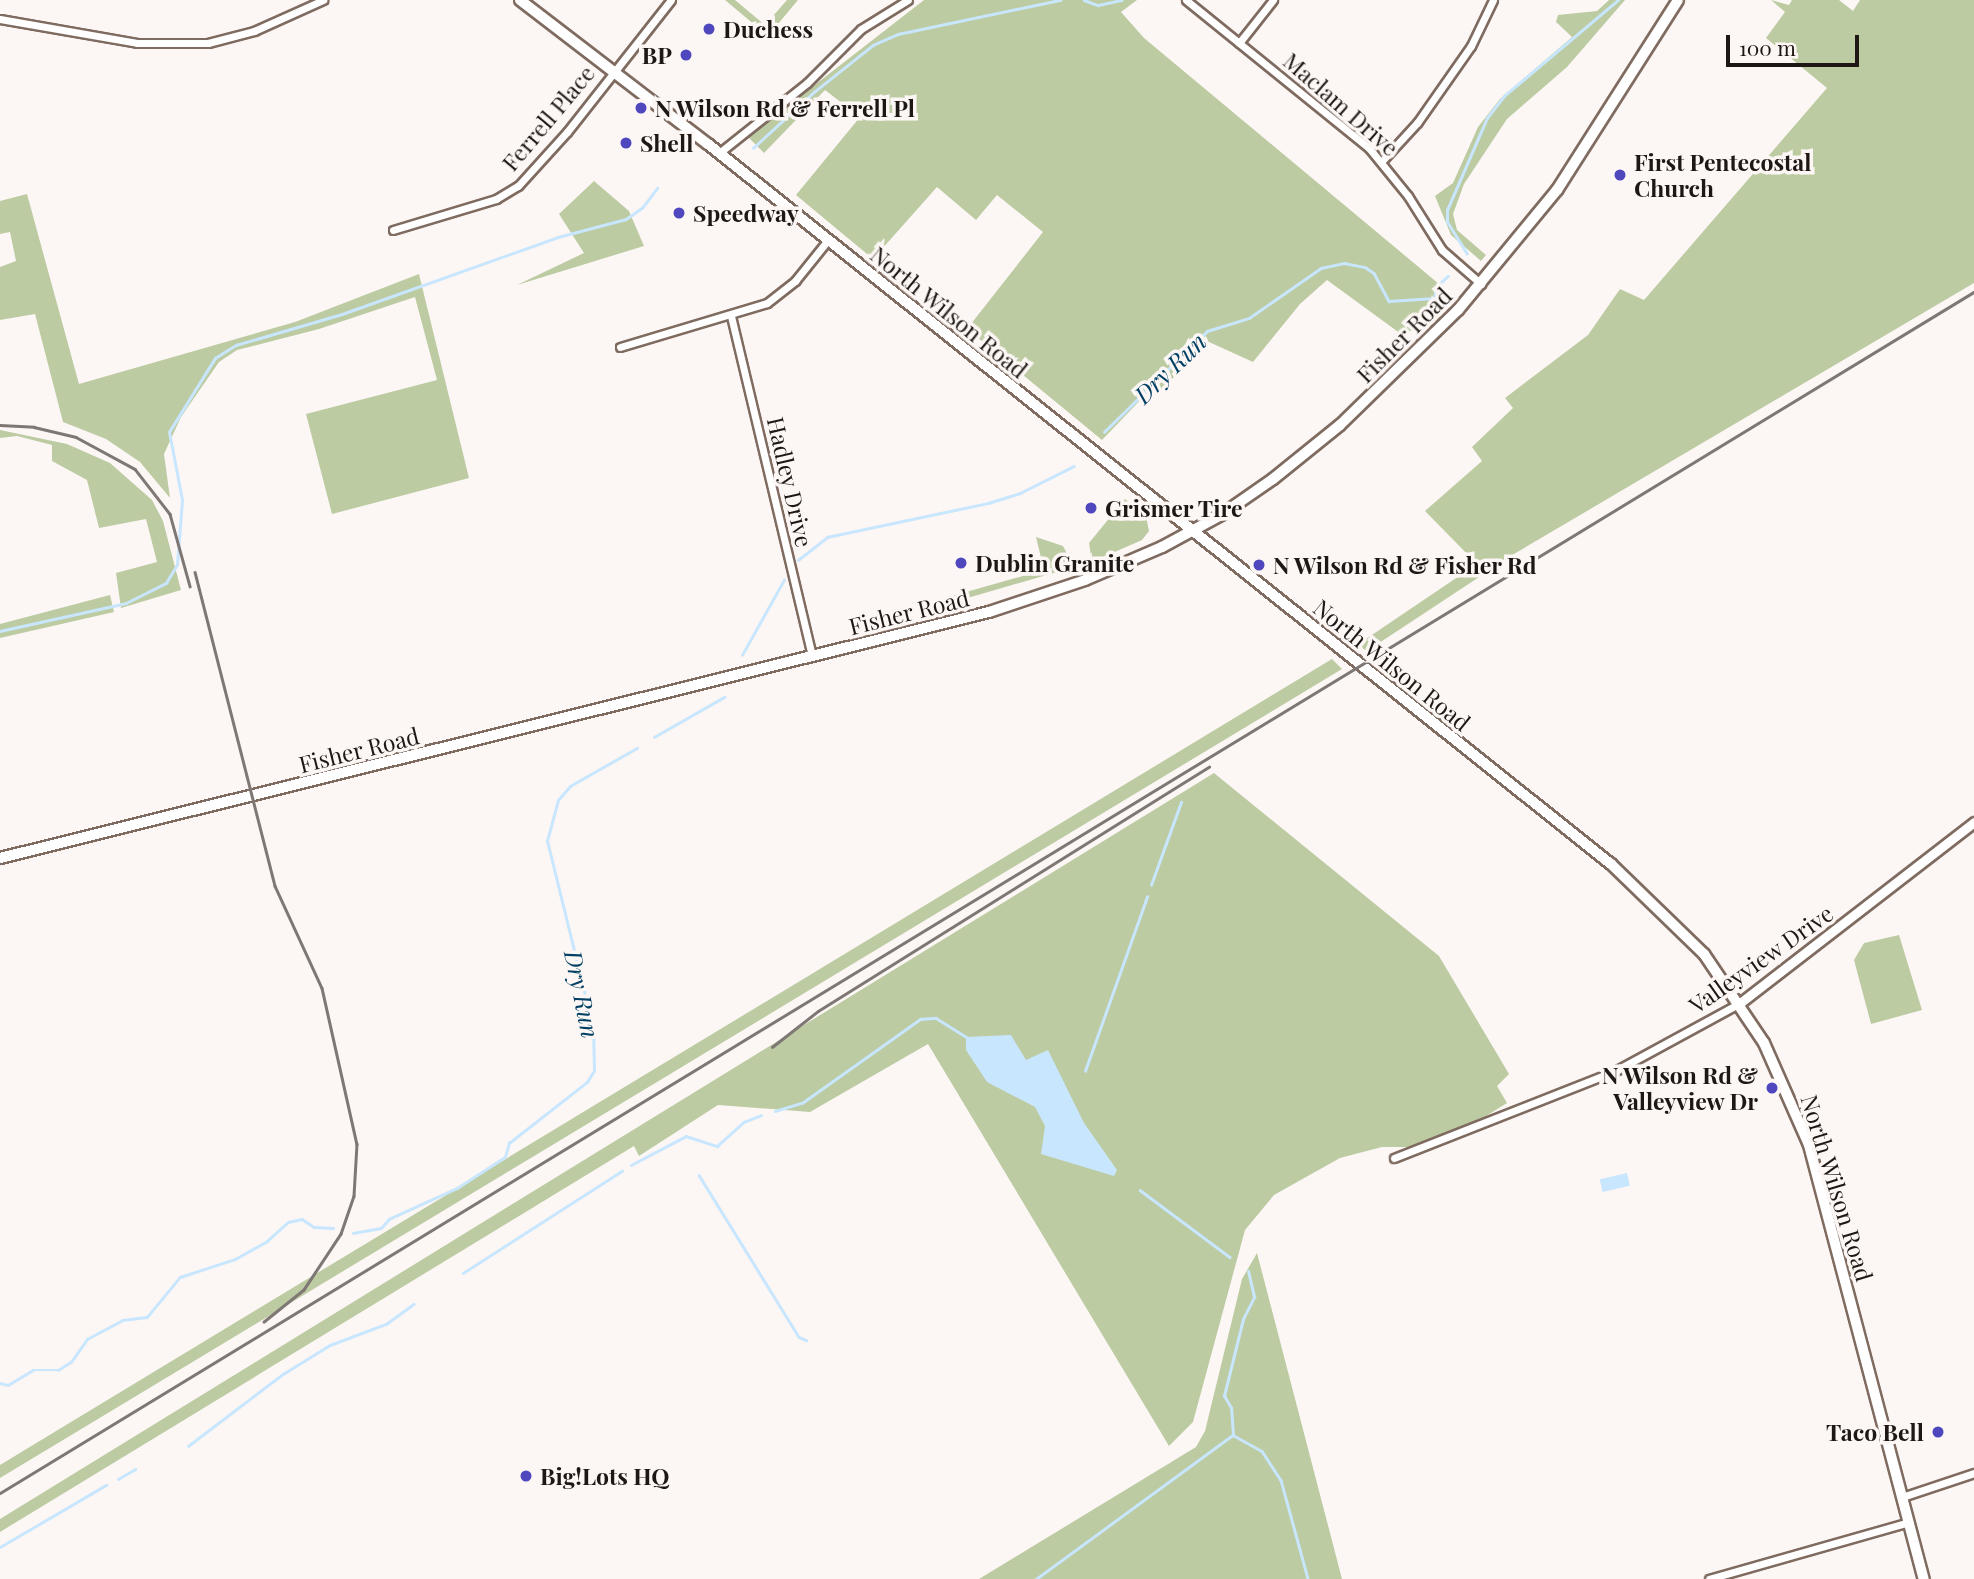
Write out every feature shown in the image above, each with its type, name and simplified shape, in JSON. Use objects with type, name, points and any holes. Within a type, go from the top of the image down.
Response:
[{"type":"main road","name":"North Wilson Road","points":[[523,0],[1194,530],[1647,894],[1703,954],[1740,1003],[1782,1080],[1809,1145],[1924,1579]]},
{"type":"main road","name":"Fisher Road","points":[[0,858],[1040,597],[1194,530],[1249,497],[1339,425],[1481,284],[1556,190],[1678,0]]},
{"type":"street","points":[[0,19],[137,43],[208,43],[254,32],[323,0]]},
{"type":"street","name":"Ferrell Place","points":[[393,230],[496,199],[518,186],[567,132],[613,69],[671,0]]},
{"type":"street","points":[[719,153],[807,83],[861,29],[908,0]]},
{"type":"street","name":"Maclam Drive","points":[[1186,0],[1382,161],[1442,250],[1481,284]]},
{"type":"street","points":[[1239,43],[1273,0]]},
{"type":"street","points":[[1382,161],[1417,123],[1471,46],[1493,0]]},
{"type":"street","points":[[620,347],[758,307],[788,289],[828,240]]},
{"type":"street","name":"Hadley Drive","points":[[731,316],[812,656]]},
{"type":"street","name":"Valleyview Drive","points":[[1395,1158],[1628,1065],[1740,1003],[1974,822]]},
{"type":"street","points":[[1902,1497],[1974,1473]]},
{"type":"street","points":[[1709,1579],[1909,1521]]},
{"type":"green space","points":[[725,0],[735,0],[765,25],[787,0],[798,0],[768,36]]},
{"type":"green space","points":[[924,0],[1137,0],[1121,12],[1144,38],[1451,294],[1416,329],[1401,334],[1327,280],[1300,304],[1253,362],[1209,342],[1154,397],[1148,392],[1102,440],[967,329],[1043,232],[997,195],[976,220],[937,187],[873,259],[796,195],[860,117],[825,90],[764,153],[748,137]]},
{"type":"green space","points":[[1609,0],[1625,0],[1567,67],[1507,119],[1464,184],[1453,214],[1457,230],[1486,255],[1481,261],[1451,235],[1435,196],[1453,183],[1478,127],[1500,99],[1572,37],[1556,22],[1558,15],[1597,11]]},
{"type":"green space","points":[[1771,0],[1789,5],[1792,0],[1839,0],[1853,11],[1860,0],[1974,0],[1974,283],[1514,554],[1367,651],[1357,645],[1477,564],[1425,511],[1482,461],[1472,447],[1513,408],[1505,398],[1588,335],[1620,289],[1644,300],[1827,88],[1766,38],[1785,12]]},
{"type":"green space","points":[[594,181],[629,211],[644,246],[517,285],[584,253],[559,214]]},
{"type":"green space","points":[[27,194],[79,384],[295,322],[419,274],[469,478],[332,514],[306,414],[437,380],[415,297],[319,329],[237,350],[219,362],[181,417],[164,454],[170,498],[140,462],[106,439],[63,422],[35,314],[0,320],[0,267],[16,261],[10,232],[0,234],[0,201]]},
{"type":"green space","points":[[0,430],[67,444],[110,463],[152,500],[163,521],[181,590],[121,608],[116,573],[157,562],[146,519],[99,528],[87,480],[52,461],[52,445],[17,436],[0,438]]},
{"type":"green space","points":[[1125,499],[1146,516],[1149,531],[1142,540],[1092,562],[1089,543]]},
{"type":"green space","points":[[1036,537],[1063,546],[1074,567],[947,604],[945,598],[1044,570]]},
{"type":"green space","points":[[110,595],[114,612],[0,638],[0,624]]},
{"type":"green space","points":[[1332,659],[1342,669],[0,1478],[0,1465]]},
{"type":"green space","points":[[1214,773],[1439,956],[1509,1074],[1497,1086],[1507,1103],[1486,1116],[1412,1147],[1382,1147],[1340,1158],[1274,1195],[1245,1230],[1193,1422],[1169,1446],[928,1044],[810,1112],[718,1105],[639,1156],[634,1146],[0,1532],[0,1519]]},
{"type":"green space","points":[[1899,935],[1922,1010],[1871,1024],[1854,960],[1864,943]]},
{"type":"green space","points":[[1257,1253],[1342,1579],[979,1579],[1196,1447],[1205,1431],[1242,1279]]},
{"type":"water","points":[[1011,1035],[1026,1060],[1048,1050],[1084,1123],[1117,1170],[1114,1176],[1041,1154],[1045,1126],[1035,1107],[987,1082],[966,1050],[966,1037]]},
{"type":"water","points":[[1627,1173],[1630,1186],[1603,1192],[1600,1179]]},
{"type":"waterway","points":[[753,148],[814,92],[873,45],[898,34],[1060,0]]},
{"type":"waterway","points":[[1084,0],[1098,5],[1121,0]]},
{"type":"waterway","name":"Dry Run","points":[[1467,254],[1447,222],[1447,210],[1487,118],[1504,96],[1618,0]]},
{"type":"waterway","points":[[0,631],[126,603],[166,583],[177,565],[182,500],[169,432],[215,358],[236,345],[342,314],[558,237],[626,219],[642,208],[657,188]]},
{"type":"waterway","name":"Dry Run","points":[[1104,432],[1207,331],[1249,318],[1321,268],[1344,263],[1365,267],[1374,273],[1389,301],[1434,298],[1436,287],[1448,276]]},
{"type":"waterway","name":"Dry Run","points":[[798,560],[827,537],[988,503],[1020,493],[1074,466]]},
{"type":"waterway","name":"Dry Run","points":[[742,655],[784,580]]},
{"type":"waterway","name":"Dry Run","points":[[654,737],[724,697]]},
{"type":"waterway","name":"Dry Run","points":[[353,1233],[381,1228],[389,1219],[457,1188],[505,1157],[509,1143],[587,1082],[594,1071],[593,1028],[547,841],[558,800],[570,786],[637,748]]},
{"type":"waterway","points":[[1151,885],[1181,802]]},
{"type":"waterway","points":[[1085,1071],[1147,897]]},
{"type":"waterway","points":[[775,1111],[802,1103],[920,1019],[936,1018],[966,1037]]},
{"type":"waterway","points":[[631,1165],[686,1136],[717,1146],[744,1122],[761,1115]]},
{"type":"waterway","points":[[463,1273],[622,1171]]},
{"type":"waterway","points":[[699,1175],[799,1337],[806,1340]]},
{"type":"waterway","points":[[1140,1190],[1230,1257]]},
{"type":"waterway","name":"Dry Run","points":[[0,1383],[8,1385],[33,1370],[58,1370],[71,1362],[87,1339],[122,1320],[147,1317],[180,1277],[235,1259],[267,1241],[288,1222],[302,1219],[314,1227],[333,1228]]},
{"type":"waterway","points":[[1036,1579],[1233,1435],[1231,1408],[1224,1396],[1243,1319],[1254,1297],[1248,1272]]},
{"type":"waterway","points":[[188,1446],[283,1374],[330,1345],[386,1324],[414,1304]]},
{"type":"waterway","points":[[1233,1435],[1262,1451],[1281,1480],[1308,1579]]},
{"type":"waterway","points":[[118,1479],[135,1469]]},
{"type":"waterway","points":[[0,1547],[106,1485]]},
{"type":"railway","points":[[0,1493],[1974,292]]},
{"type":"railway","points":[[0,425],[34,427],[76,437],[135,469],[170,514],[190,586]]},
{"type":"railway","points":[[195,572],[275,886],[322,988],[357,1144],[354,1196],[341,1234],[304,1290],[264,1322]]},
{"type":"railway","points":[[772,1047],[818,1011],[1209,767]]},
{"type":"place","name":"Duchess","points":[[709,29]]},
{"type":"place","name":"BP","points":[[686,55]]},
{"type":"place","name":"N Wilson Rd & Ferrell Pl","points":[[641,108]]},
{"type":"place","name":"Shell","points":[[626,143]]},
{"type":"place","name":"First Pentecostal Church","points":[[1620,175]]},
{"type":"place","name":"Speedway","points":[[679,213]]},
{"type":"place","name":"Grismer Tire","points":[[1091,508]]},
{"type":"place","name":"Dublin Granite","points":[[961,563]]},
{"type":"place","name":"N Wilson Rd & Fisher Rd","points":[[1259,565]]},
{"type":"place","name":"N Wilson Rd & Valleyview Dr","points":[[1772,1088]]},
{"type":"place","name":"Taco Bell","points":[[1938,1432]]},
{"type":"place","name":"Big!Lots HQ","points":[[526,1476]]}]
